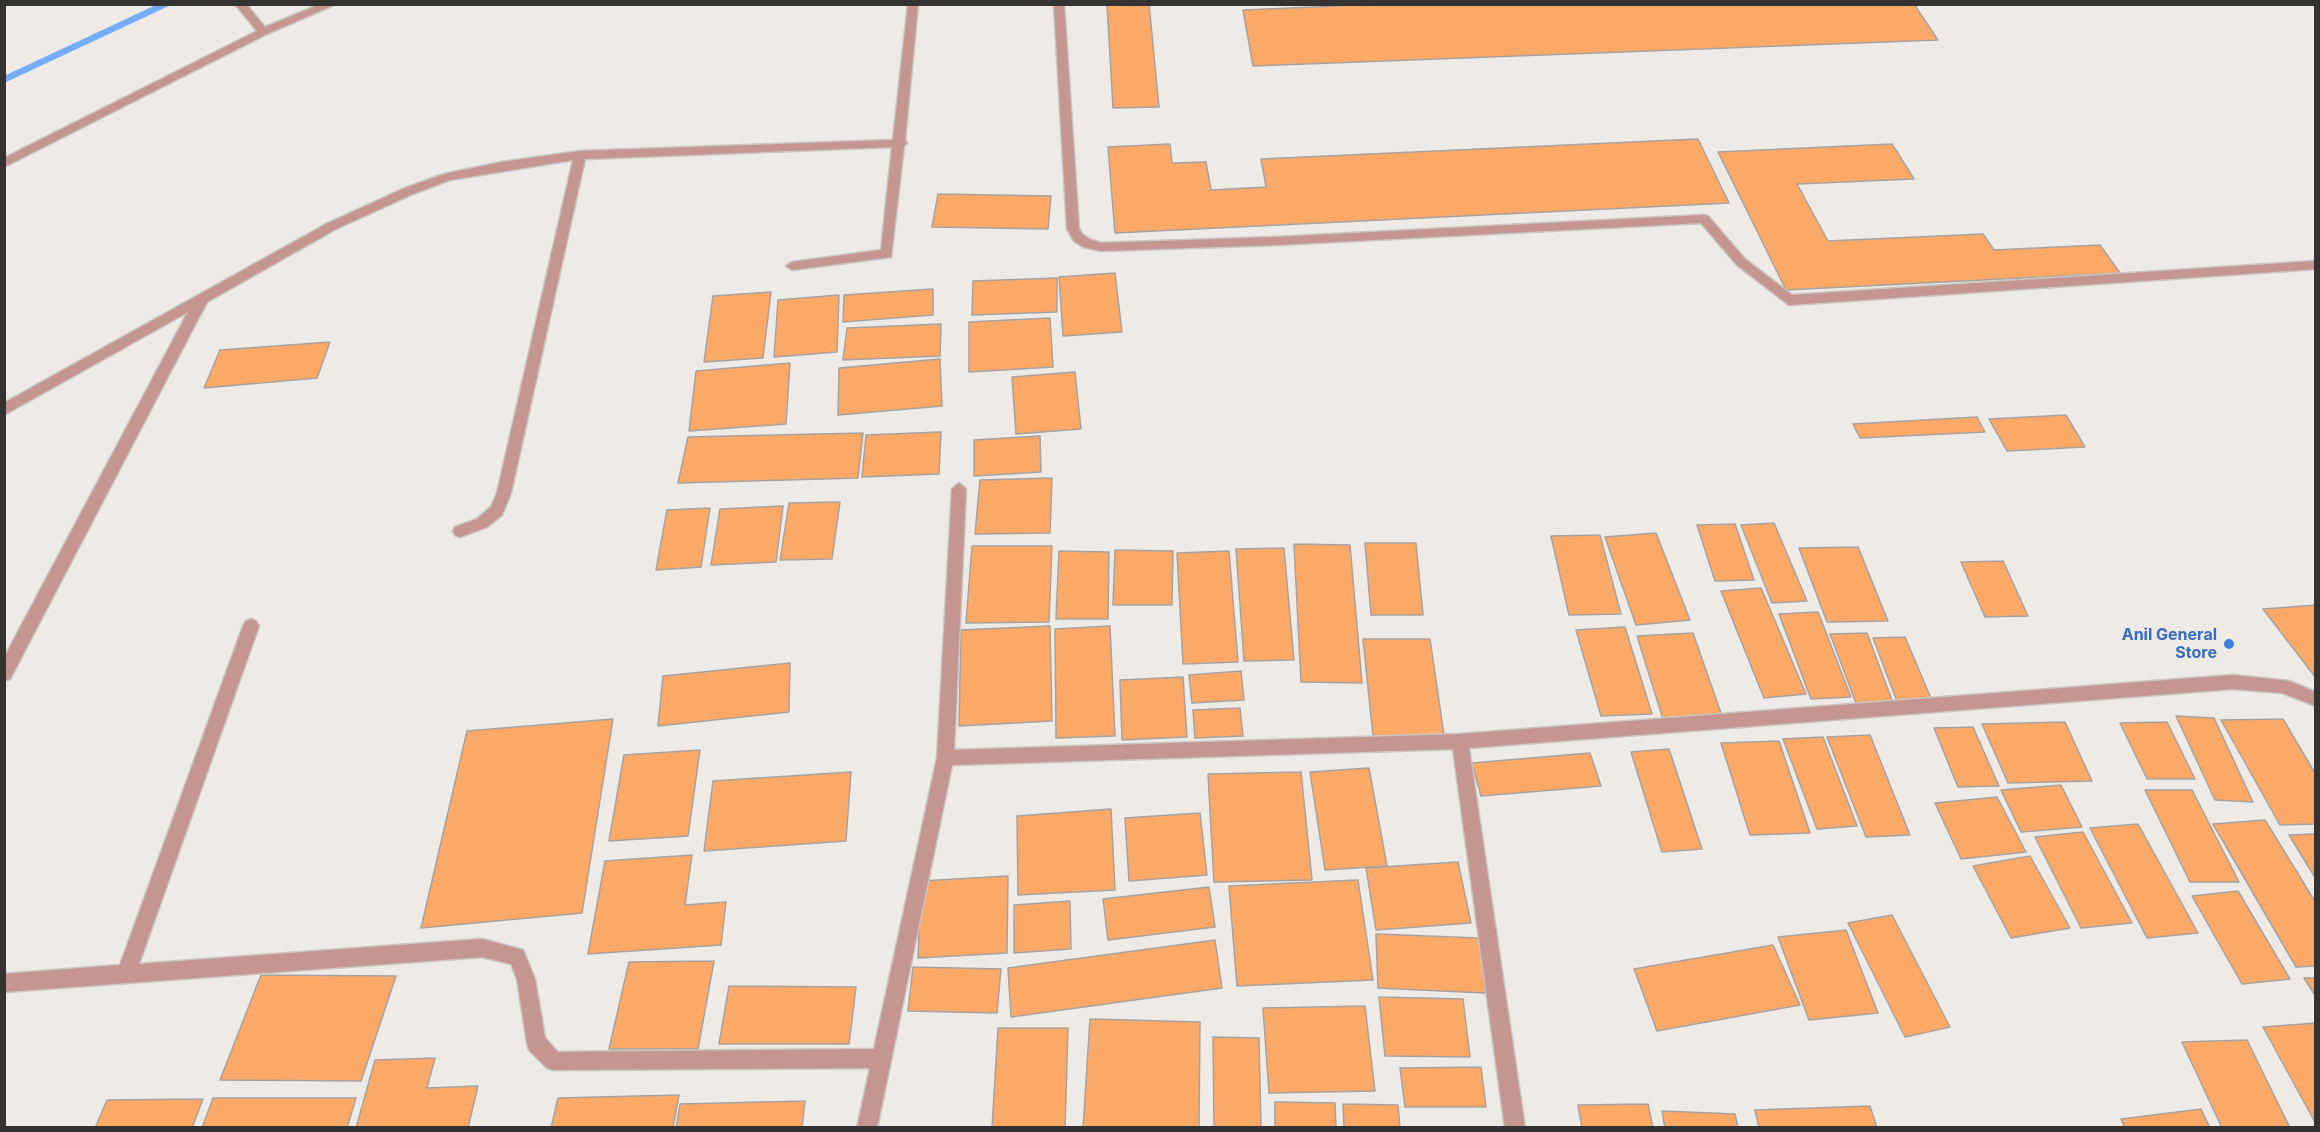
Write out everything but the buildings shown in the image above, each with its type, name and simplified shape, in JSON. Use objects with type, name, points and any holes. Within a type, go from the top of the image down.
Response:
[{"type":"street","points":[[4,163],[263,32],[331,4]]},
{"type":"street","points":[[792,266],[887,254],[901,143],[913,4]]},
{"type":"street","points":[[1059,4],[1073,229],[1078,237],[1087,244],[1101,247],[1276,241],[1704,219],[1741,262],[1789,300],[2238,268],[2316,265]]},
{"type":"street","points":[[244,6],[263,32]]},
{"type":"street","points":[[4,410],[332,226],[409,191],[448,177],[580,154],[901,143]]},
{"type":"street","points":[[460,531],[482,523],[497,511],[504,493],[580,154]]},
{"type":"street","points":[[4,674],[202,300]]},
{"type":"street","points":[[867,1128],[945,758],[958,489]]},
{"type":"street","points":[[126,974],[251,626]]},
{"type":"street","points":[[945,758],[1460,741],[2233,682],[2283,686],[2316,699]]},
{"type":"street","points":[[1460,741],[1515,1128]]},
{"type":"street","points":[[4,983],[482,948],[517,956],[526,979],[536,1043],[554,1061],[882,1058]]},
{"type":"waterway","points":[[4,80],[168,4]]},
{"type":"place","name":"Anil General Store","points":[[2229,644]]}]
